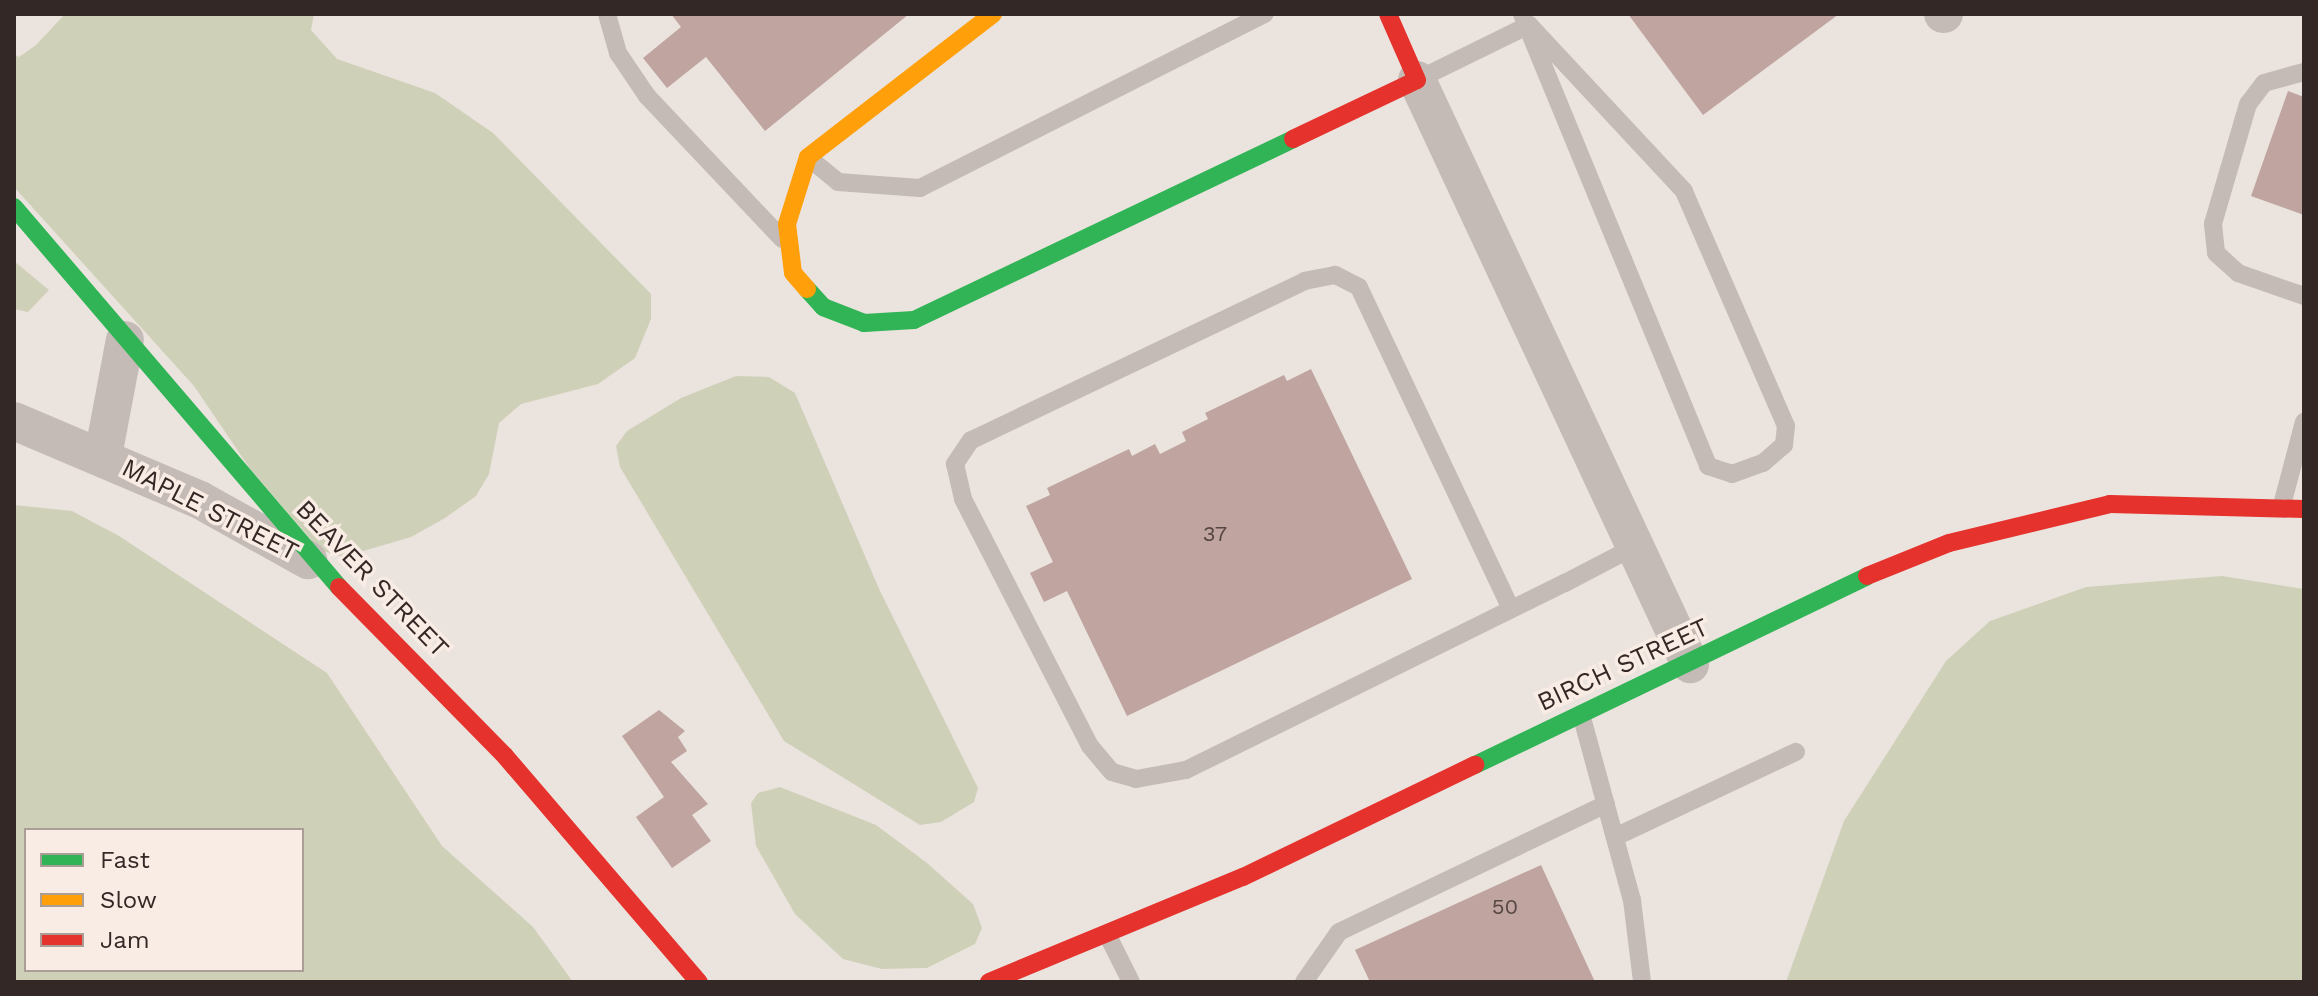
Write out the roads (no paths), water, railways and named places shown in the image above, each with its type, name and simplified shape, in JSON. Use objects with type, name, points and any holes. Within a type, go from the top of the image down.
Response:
[{"type":"street","points":[[993,14],[808,157],[787,224],[793,273],[823,307],[864,323],[914,320],[1417,80]]},
{"type":"street","points":[[1388,14],[1690,664]]},
{"type":"street","name":"BEAVER STREET","points":[[14,207],[317,565],[505,756],[699,982]]},
{"type":"street","name":"MAPLE STREET","points":[[103,456],[125,340]]},
{"type":"street","name":"MAPLE STREET","points":[[14,421],[103,456],[200,500],[317,565]]},
{"type":"street","name":"BIRCH STREET","points":[[989,982],[1243,877],[1690,664],[1891,564],[2006,525],[2110,504],[2282,505],[2304,509]]},
{"type":"lane","points":[[607,14],[618,53],[647,96],[790,248]]},
{"type":"lane","points":[[808,157],[838,182],[920,188],[1264,14]]},
{"type":"lane","points":[[1417,80],[1526,20]]},
{"type":"lane","points":[[1526,20],[1684,191],[1786,426],[1784,445],[1763,463],[1732,474],[1708,466],[1526,20]]},
{"type":"lane","points":[[2304,72],[2264,83],[2248,104],[2213,224],[2216,253],[2238,273],[2304,296]]},
{"type":"lane","points":[[1511,609],[1359,287],[1335,275],[1305,281],[971,440],[955,464],[963,499],[1090,746],[1112,772],[1136,779],[1186,770],[1511,609],[1634,547]]},
{"type":"lane","points":[[2282,505],[2304,422]]},
{"type":"lane","points":[[1581,714],[1632,900],[1642,982]]},
{"type":"lane","points":[[1615,837],[1796,752]]},
{"type":"lane","points":[[1304,982],[1339,932],[1606,804]]},
{"type":"lane","points":[[1107,934],[1131,982]]}]
